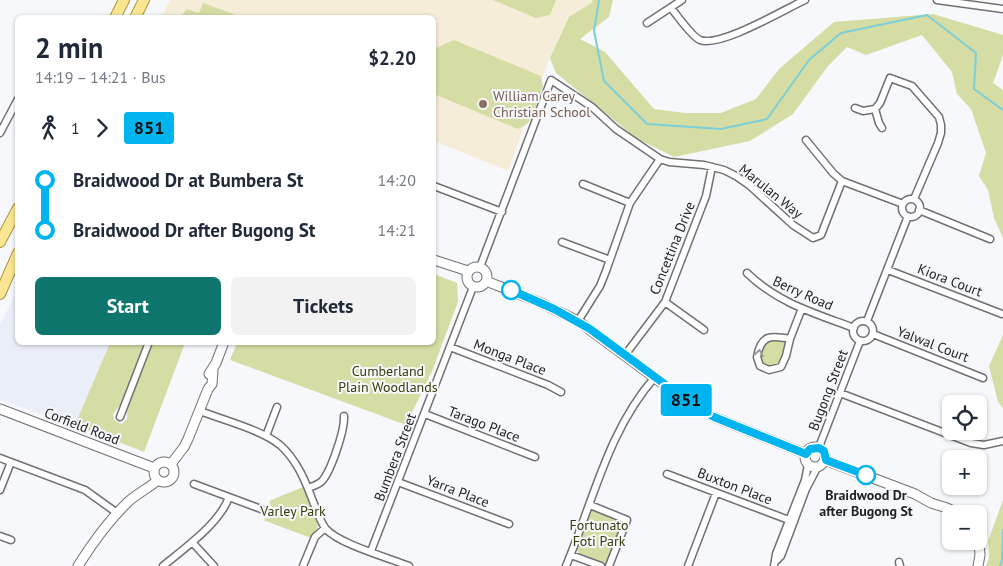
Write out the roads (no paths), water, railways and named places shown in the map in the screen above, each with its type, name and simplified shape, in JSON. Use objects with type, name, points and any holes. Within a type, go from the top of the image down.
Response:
[{"type":"main road","points":[[109,15],[116,0]]},
{"type":"main road","points":[[116,15],[124,0]]},
{"type":"main road","points":[[136,15],[144,0]]},
{"type":"main road","points":[[0,242],[15,214]]},
{"type":"main road","points":[[0,282],[15,254]]},
{"type":"main road","points":[[0,294],[15,260]]},
{"type":"street","points":[[647,23],[682,0]]},
{"type":"street","points":[[671,8],[697,38],[707,41],[729,37],[805,0]]},
{"type":"street","points":[[937,0],[1003,9]]},
{"type":"street","points":[[855,108],[862,111],[875,109],[880,103],[890,78],[912,86],[939,117],[941,125],[939,138],[914,199]]},
{"type":"street","name":"Marulan Way","points":[[502,212],[551,80],[592,107],[616,129],[660,159],[669,162],[704,165],[724,170],[736,176],[749,185],[793,225],[816,238],[822,235],[842,181]]},
{"type":"street","points":[[0,133],[15,105]]},
{"type":"street","points":[[875,109],[882,128]]},
{"type":"street","points":[[806,140],[842,181],[903,204]]},
{"type":"street","points":[[578,321],[600,286],[630,203],[660,159]]},
{"type":"street","name":"Concettina Drive","points":[[625,355],[666,302],[706,196],[712,167]]},
{"type":"street","points":[[583,184],[630,203]]},
{"type":"street","points":[[436,187],[502,212],[480,267]]},
{"type":"street","points":[[908,216],[902,209],[903,204],[907,200],[914,199],[919,203],[920,210]]},
{"type":"street","points":[[908,216],[915,215],[920,210]]},
{"type":"street","points":[[920,210],[990,239]]},
{"type":"street","points":[[867,322],[908,216]]},
{"type":"street","points":[[562,242],[610,260]]},
{"type":"street","points":[[436,261],[468,272]]},
{"type":"street","points":[[473,267],[480,267],[486,271],[486,281],[482,286],[473,286],[467,280],[468,272],[473,267]]},
{"type":"street","name":"Kiora Court","points":[[888,270],[1002,314]]},
{"type":"street","name":"Berry Road","points":[[747,273],[769,292],[802,308],[854,328]]},
{"type":"street","points":[[486,281],[539,302],[578,321],[682,395],[692,405],[714,417],[806,454]]},
{"type":"street","name":"Bumbera Street","points":[[371,551],[473,286]]},
{"type":"street","points":[[666,302],[704,330]]},
{"type":"street","points":[[790,339],[770,336],[763,340],[757,357],[760,366],[769,370],[781,367],[802,308]]},
{"type":"street","points":[[858,322],[867,322],[872,326],[873,334],[868,341],[860,341],[853,334],[854,328],[858,322]]},
{"type":"street","name":"Yalwal Court","points":[[873,334],[983,378]]},
{"type":"street","name":"Bugong Street","points":[[819,448],[860,341]]},
{"type":"street","points":[[120,417],[148,345]]},
{"type":"street","points":[[171,464],[184,447],[200,411],[208,389],[209,374],[213,370],[223,345]]},
{"type":"street","name":"Monga Place","points":[[450,347],[542,382],[561,392]]},
{"type":"street","points":[[566,566],[616,437],[638,398],[655,377]]},
{"type":"street","points":[[840,393],[971,443],[984,445],[1003,441]]},
{"type":"street","points":[[266,436],[277,407]]},
{"type":"street","name":"Corfield Road","points":[[0,409],[154,468]]},
{"type":"street","points":[[200,411],[266,436],[277,443],[291,456],[299,469],[325,528],[344,542],[409,566]]},
{"type":"street","name":"Tarago Place","points":[[425,414],[535,458]]},
{"type":"street","points":[[308,488],[320,482],[327,472],[342,433],[344,416]]},
{"type":"street","points":[[819,448],[824,451],[826,460],[822,465],[813,466],[805,460],[806,454],[810,449],[819,448]]},
{"type":"street","points":[[0,458],[85,490],[117,513]]},
{"type":"street","points":[[826,460],[915,494],[942,506]]},
{"type":"street","points":[[0,490],[11,462]]},
{"type":"street","points":[[162,462],[171,464],[174,470],[173,477],[164,482],[158,480],[154,474],[154,468],[162,462]]},
{"type":"street","points":[[775,563],[776,554],[806,489],[813,466]]},
{"type":"street","name":"Buxton Place","points":[[667,474],[791,521]]},
{"type":"street","points":[[78,566],[96,538],[117,513],[158,480]]},
{"type":"street","name":"Yarra Place","points":[[398,482],[509,524]]},
{"type":"street","points":[[194,484],[261,509]]},
{"type":"street","points":[[688,566],[716,493]]},
{"type":"street","points":[[163,566],[192,542],[223,509],[229,497]]},
{"type":"street","points":[[590,505],[627,520],[609,566]]},
{"type":"street","points":[[304,566],[315,537],[325,528]]},
{"type":"street","points":[[0,536],[11,540]]},
{"type":"street","points":[[192,542],[214,566]]},
{"type":"street","points":[[978,566],[980,550]]},
{"type":"street","points":[[571,555],[600,566]]},
{"type":"waterway","points":[[599,0],[594,31],[604,81],[647,124],[721,129],[767,119],[809,60],[841,33],[927,15],[976,53],[974,89],[1003,110]]},
{"type":"waterway","points":[[1000,566],[1003,530]]},
{"type":"place","name":"William Carey Christian School","points":[[483,104]]},
{"type":"place","name":"Braidwood Dr after Bugong St","points":[[866,475]]},
{"type":"park label","name":"Cumberland Plain Woodlands","points":[[388,380]]},
{"type":"park label","name":"Varley Park","points":[[293,511]]},
{"type":"park label","name":"Fortunato Foti Park","points":[[599,534]]}]
